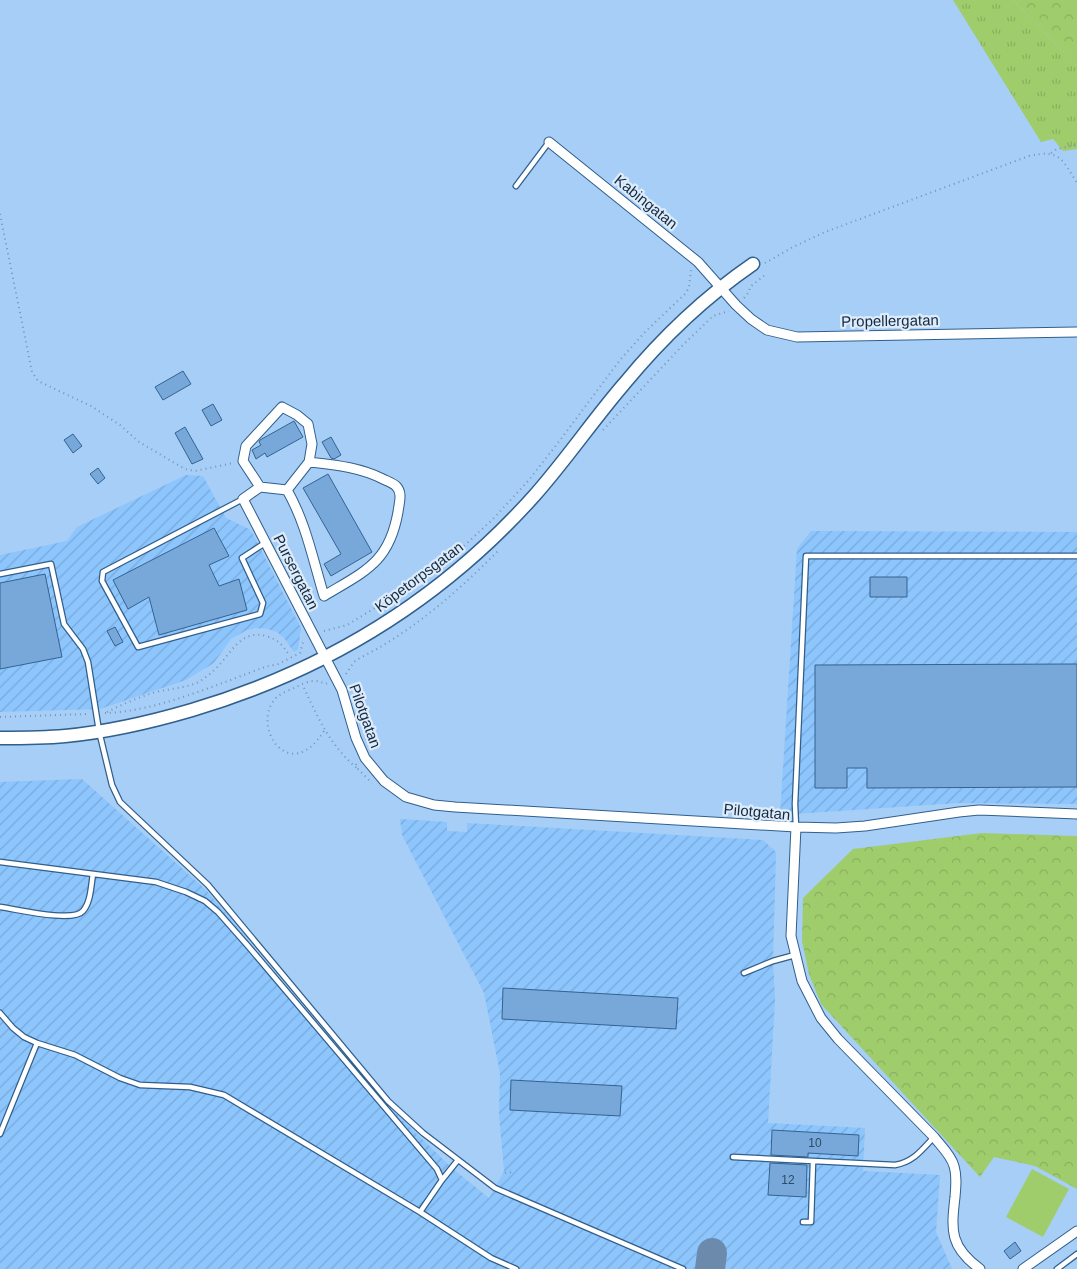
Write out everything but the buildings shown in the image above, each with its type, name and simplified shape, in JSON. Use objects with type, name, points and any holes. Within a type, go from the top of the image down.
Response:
[{"type":"street","name":"Kabingatan","points":[[549,142],[698,262],[721,287]]},
{"type":"street","name":"Köpetorpsgatan","points":[[0,738],[64,736],[166,717],[218,702],[290,675],[369,633],[419,601],[479,552],[535,494],[642,363],[669,334],[721,287],[753,264]]},
{"type":"street","name":"Propellergatan","points":[[721,287],[741,311],[767,330],[797,337],[1077,332]]},
{"type":"street","points":[[260,487],[243,461],[246,446],[282,407],[297,415],[308,424],[312,444],[309,462],[286,490]]},
{"type":"street","points":[[286,490],[297,508],[304,526],[324,596],[356,577],[378,560],[395,530],[401,494],[396,486],[370,473],[353,468],[309,462]]},
{"type":"street","points":[[243,499],[260,487],[286,490]]},
{"type":"street","name":"Pursergatan","points":[[243,499],[325,657]]},
{"type":"street","name":"Pilotgatan","points":[[325,657],[337,679],[347,705],[356,738],[365,758],[389,785],[406,797],[455,807],[796,827],[791,929],[795,956],[802,981],[821,1018],[838,1039],[934,1138],[954,1164],[956,1181],[952,1224],[954,1236],[960,1251],[980,1269]]},
{"type":"street","points":[[796,827],[836,828],[864,826],[979,810],[1077,814]]},
{"type":"street","points":[[1023,1269],[1077,1231]]},
{"type":"lane","points":[[516,186],[549,142]]},
{"type":"lane","points":[[243,499],[103,572],[102,582],[138,647],[260,614],[263,603],[242,558],[266,542]]},
{"type":"lane","points":[[796,827],[795,804],[806,556],[1077,556]]},
{"type":"lane","points":[[0,574],[51,564],[64,624],[83,648],[88,662],[99,731],[112,785],[120,802],[208,885],[388,1101],[424,1133],[495,1188],[683,1269]]},
{"type":"lane","points":[[0,862],[156,882],[186,892],[204,901],[218,912],[437,1169],[442,1180]]},
{"type":"lane","points":[[0,907],[62,916],[75,916],[82,913],[86,907],[93,874]]},
{"type":"lane","points":[[744,973],[773,961],[795,956]]},
{"type":"lane","points":[[0,1013],[24,1037],[75,1056],[120,1078],[140,1085],[190,1087],[224,1095],[420,1212],[491,1258],[516,1269]]},
{"type":"lane","points":[[0,1134],[37,1043]]},
{"type":"lane","points":[[732,1157],[894,1165],[905,1163],[916,1157],[934,1138]]},
{"type":"lane","points":[[420,1212],[458,1160]]},
{"type":"lane","points":[[803,1222],[811,1222],[813,1162]]},
{"type":"lane","points":[[1057,1269],[1077,1254]]},
{"type":"path","points":[[753,264],[761,265],[825,232],[1029,156],[1051,153],[1057,149],[1077,146]]},
{"type":"path","points":[[1051,153],[1059,157],[1077,183]]},
{"type":"path","points":[[0,214],[32,372],[38,382],[91,406],[120,425],[139,442],[185,469],[194,471],[243,461]]},
{"type":"path","points":[[288,655],[279,642],[272,638],[254,635],[243,638],[205,678],[195,683],[141,697],[105,713],[117,713],[166,702],[265,666],[278,664],[300,653],[305,641],[327,629],[340,628],[347,625],[388,600],[443,561],[493,519],[528,480],[561,440],[620,360],[645,332],[686,293],[689,287],[691,270],[698,262]]},
{"type":"path","points":[[324,731],[312,748],[305,752],[284,751],[277,747],[270,735],[269,711],[276,698],[306,682],[318,681],[325,684],[337,679]]},
{"type":"path","points":[[304,688],[324,731],[338,749],[358,769]]},
{"type":"path","points":[[0,717],[96,714]]},
{"type":"path","points":[[505,1173],[514,1172]]},
{"type":"shaded area","points":[[186,475],[203,476],[226,518],[249,529],[253,534],[301,628],[298,649],[294,652],[277,632],[256,628],[247,630],[231,639],[214,663],[186,680],[100,709],[0,712],[0,555],[67,541],[77,527]]},
{"type":"shaded area","points":[[811,531],[1077,532],[1077,804],[958,803],[780,815],[797,549]]},
{"type":"shaded area","points":[[82,779],[206,890],[385,1103],[452,1168],[489,1198],[504,1171],[499,1114],[500,1073],[484,993],[402,835],[400,819],[447,822],[447,831],[467,832],[467,823],[763,840],[776,852],[773,961],[775,999],[768,1123],[865,1128],[863,1171],[940,1175],[936,1232],[952,1269],[0,1269],[0,782]]},
{"type":"green space","points":[[953,0],[1013,0],[1077,66],[1077,149],[1063,151],[1053,139],[1041,142]]},
{"type":"green space","points":[[1013,0],[1077,0],[1077,66]]},
{"type":"green space","points":[[982,833],[1077,836],[1077,1189],[1035,1166],[994,1157],[980,1177],[821,1004],[809,974],[802,941],[803,898],[853,849]]},
{"type":"green space","points":[[1032,1169],[1069,1189],[1043,1237],[1006,1217]]},
{"type":"taxiway","points":[[710,1269],[712,1253]]}]
